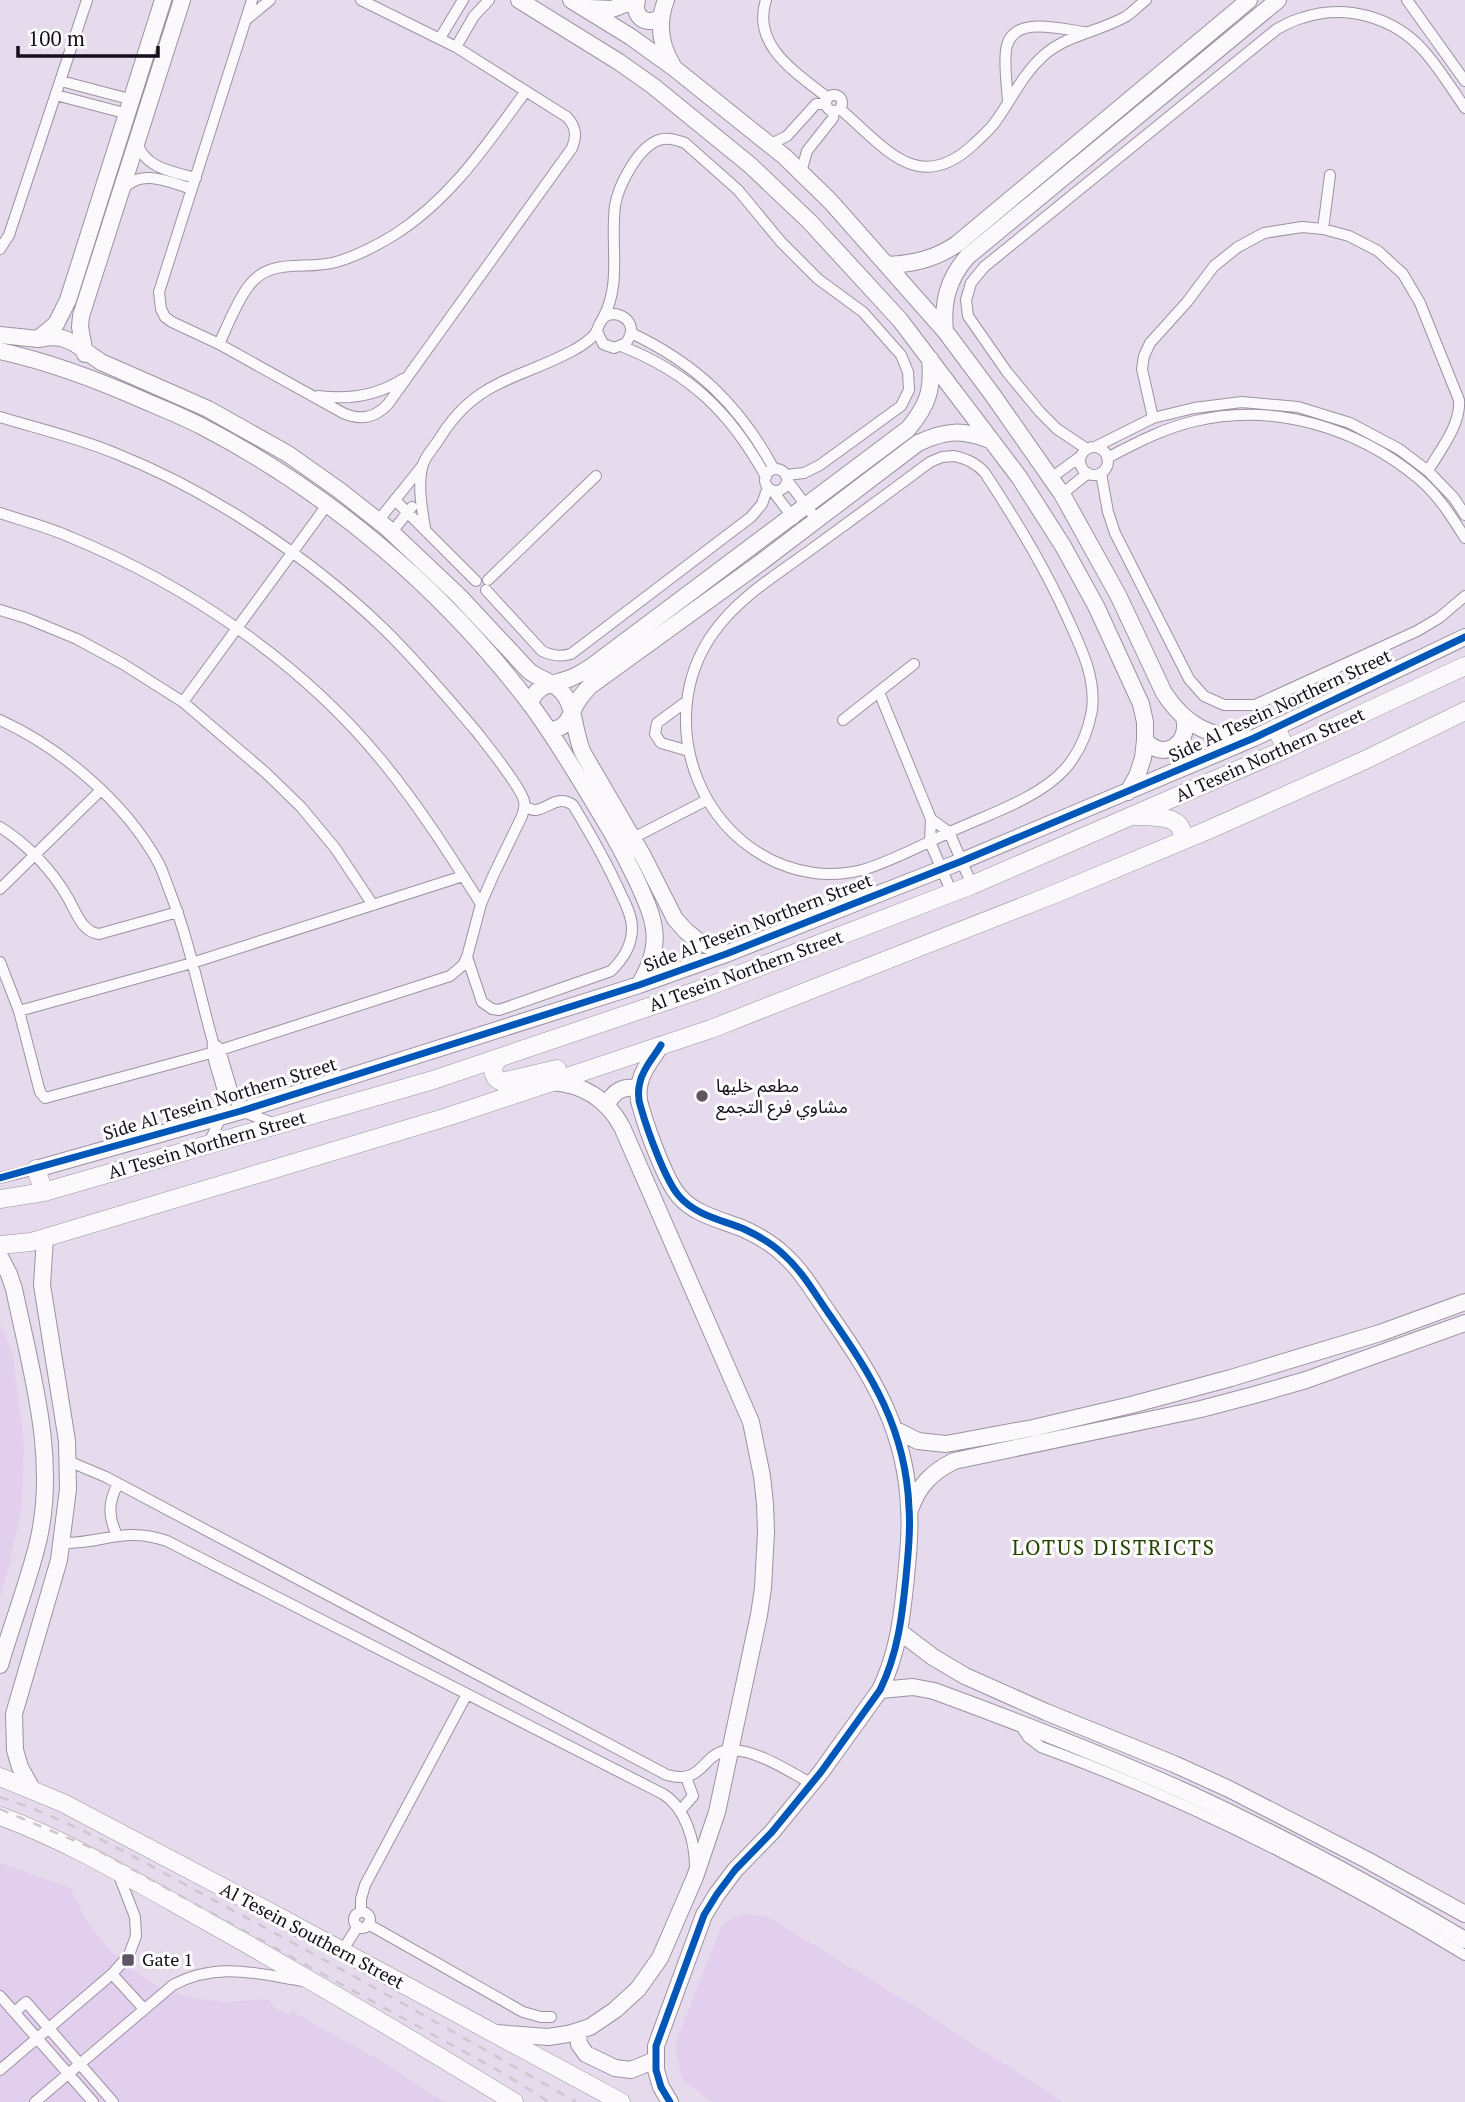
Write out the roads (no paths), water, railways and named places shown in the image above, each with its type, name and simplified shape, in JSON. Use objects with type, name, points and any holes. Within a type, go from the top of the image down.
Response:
[{"type":"main road","name":"Al Tesein Northern Street","points":[[0,1199],[44,1192],[433,1080],[699,990],[972,885],[1286,749],[1465,666]]},
{"type":"main road","points":[[0,1245],[45,1238],[447,1117],[711,1029],[1182,841],[1365,760],[1465,711]]},
{"type":"main road","points":[[1276,728],[1286,749]]},
{"type":"main road","points":[[1132,816],[1162,817],[1176,821],[1181,827],[1182,841]]},
{"type":"main road","points":[[500,1058],[494,1063],[493,1071],[496,1078],[506,1083],[584,1061],[607,1064]]},
{"type":"main road","points":[[36,1169],[44,1192]]},
{"type":"main road","name":"Al Tesein Southern Street","points":[[0,1777],[55,1799],[621,2102]]},
{"type":"main road","name":"Al Tesein Southern Street","points":[[0,1816],[50,1836],[116,1871],[316,1983],[514,2102]]},
{"type":"street","points":[[0,249],[9,235],[88,0]]},
{"type":"street","points":[[34,359],[31,345],[56,324],[68,300],[163,0]]},
{"type":"street","points":[[75,373],[83,366],[85,355],[79,327],[81,316],[183,0]]},
{"type":"street","points":[[252,0],[159,292],[159,301],[165,317],[353,417],[363,418],[381,412],[409,376],[572,148],[576,131],[567,117],[456,47],[361,0]]},
{"type":"street","points":[[245,21],[270,0]]},
{"type":"street","points":[[440,38],[463,0]]},
{"type":"street","points":[[456,47],[474,16],[489,0]]},
{"type":"street","points":[[519,0],[653,86],[750,165],[839,252],[900,320],[930,359],[1020,477],[1048,522],[1096,606],[1141,704],[1145,722],[1143,758],[1128,792]]},
{"type":"street","points":[[578,4],[612,9],[636,0],[635,9],[639,18],[653,22],[661,17]]},
{"type":"street","points":[[667,0],[660,30],[662,44],[674,68]]},
{"type":"street","points":[[766,0],[764,29],[770,46],[782,60],[900,160],[914,166],[930,168],[946,165],[960,158],[994,125],[1029,70],[1045,54],[1065,41],[1126,16],[1146,0]]},
{"type":"street","points":[[887,265],[918,262],[947,251],[957,244],[1249,0]]},
{"type":"street","points":[[945,331],[943,314],[946,297],[951,281],[967,257],[1278,0]]},
{"type":"street","points":[[1407,0],[1465,81]]},
{"type":"street","points":[[578,4],[674,68],[769,145],[805,176],[887,265],[945,331],[1065,499],[1118,595],[1173,707],[1184,718],[1205,731],[1229,738],[1254,738]]},
{"type":"street","points":[[1048,522],[1061,516],[1065,499],[1088,473],[1101,472],[1107,466],[1107,458],[1103,450],[1088,451],[1057,429],[1040,412],[1007,372],[968,316],[966,300],[971,283],[984,267],[1277,29],[1301,18],[1349,12],[1374,18],[1399,29],[1424,50],[1465,108]]},
{"type":"street","points":[[449,24],[464,33]]},
{"type":"street","points":[[1008,102],[1006,53],[1013,36],[1030,26],[1087,32]]},
{"type":"street","points":[[61,81],[130,107]]},
{"type":"street","points":[[219,344],[248,287],[265,271],[275,267],[335,263],[355,256],[394,235],[427,211],[471,166],[526,91]]},
{"type":"street","points":[[56,95],[130,107]]},
{"type":"street","points":[[769,145],[788,136],[816,104],[832,105]]},
{"type":"street","points":[[791,203],[796,186],[805,176],[807,151],[833,118],[832,105]]},
{"type":"street","points":[[621,316],[614,291],[614,219],[618,194],[629,171],[644,151],[658,140],[685,143],[738,190],[780,242],[818,279],[863,313],[905,363],[910,381],[901,406],[820,465],[804,473],[786,477]]},
{"type":"street","points":[[137,142],[150,162],[194,183]]},
{"type":"street","points":[[750,165],[764,160],[769,145]]},
{"type":"street","points":[[1323,229],[1330,175]]},
{"type":"street","points":[[121,191],[132,181],[146,177],[194,183]]},
{"type":"street","points":[[1153,418],[1142,369],[1144,356],[1150,343],[1187,302],[1214,266],[1237,247],[1264,233],[1302,227],[1323,229],[1349,236],[1378,251],[1403,274],[1420,303],[1459,401],[1460,411],[1428,471]]},
{"type":"street","points":[[947,251],[960,266]]},
{"type":"street","points":[[573,351],[597,331],[614,291]]},
{"type":"street","points":[[603,318],[612,314],[621,316],[629,323],[631,333],[621,346]]},
{"type":"street","points":[[597,331],[600,340],[607,346]]},
{"type":"street","points":[[631,333],[679,359],[710,383],[749,427],[770,481],[782,489],[786,477]]},
{"type":"street","points":[[0,335],[38,339],[62,338],[74,343],[114,368],[208,409],[254,434],[288,454],[378,520],[459,596],[529,671],[566,695],[576,736],[583,752],[633,838],[667,905],[686,931],[698,941],[726,954]]},
{"type":"street","points":[[378,520],[423,465],[449,422],[474,398],[504,381],[573,351],[621,346],[658,362],[708,397],[735,427],[802,530]]},
{"type":"street","points":[[0,351],[75,373],[200,425],[278,470],[327,505],[369,537],[445,607],[503,670],[530,704],[620,845],[651,912],[655,943],[652,959],[639,985]]},
{"type":"street","points":[[549,730],[566,724],[582,694],[590,686],[802,530],[811,512],[908,429],[929,397],[932,378],[930,359]]},
{"type":"street","points":[[311,395],[340,398],[369,395],[409,376]]},
{"type":"street","points":[[1051,478],[1088,451],[1153,418],[1194,408],[1242,402],[1298,407],[1350,423],[1399,449],[1428,471],[1465,514]]},
{"type":"street","points":[[1107,458],[1161,431],[1195,421],[1226,415],[1266,415],[1299,420],[1340,432],[1381,451],[1421,481],[1449,512],[1465,538]]},
{"type":"street","points":[[0,417],[116,453],[166,475],[292,552],[384,628],[440,688],[485,742],[521,793],[525,806],[481,904],[467,957],[457,972],[215,1048],[46,1098],[40,1092],[19,1011],[0,962]]},
{"type":"street","points":[[530,704],[540,688],[592,667],[792,516],[811,512],[918,443],[936,435],[955,432],[974,434],[992,441]]},
{"type":"street","points":[[1088,451],[1082,468],[1088,473]]},
{"type":"street","points":[[954,456],[977,464],[1026,536],[1053,586],[1087,663],[1092,685],[1092,708],[1087,730],[1072,760],[1048,784],[1028,796],[864,870],[841,874],[814,873],[788,867],[741,841],[723,822],[698,783],[689,751],[687,701],[694,671],[714,632],[742,601],[791,564],[930,462],[954,456]]},
{"type":"street","points":[[1020,477],[1026,464],[1040,463]]},
{"type":"street","points":[[423,465],[420,498],[425,528]]},
{"type":"street","points":[[487,585],[542,651],[551,655],[571,654],[751,517],[762,504],[770,481],[781,471],[811,512]]},
{"type":"street","points":[[1101,472],[1108,512],[1115,533],[1182,667],[1204,696],[1224,705],[1255,705],[1306,682],[1416,631],[1439,618],[1465,596]]},
{"type":"street","points":[[395,500],[476,581],[478,589],[487,585],[596,476]]},
{"type":"street","points":[[407,485],[420,498]]},
{"type":"street","points":[[392,533],[420,498]]},
{"type":"street","points":[[183,702],[327,505]]},
{"type":"street","points":[[0,513],[68,535],[181,591],[237,628],[288,667],[363,740],[425,816],[481,904]]},
{"type":"street","points":[[778,549],[791,564]]},
{"type":"street","points":[[760,563],[772,578]]},
{"type":"street","points":[[0,610],[77,639],[183,702],[266,773],[301,807],[335,848],[373,905]]},
{"type":"street","name":"Side Al Tesein Northern Street","points":[[36,1169],[241,1111],[639,985],[726,954],[962,862],[1254,738],[1465,637]]},
{"type":"street","points":[[843,720],[914,664]]},
{"type":"street","points":[[879,692],[931,819],[930,842],[952,893]]},
{"type":"street","points":[[687,701],[661,719],[655,728],[655,734],[661,743],[689,751]]},
{"type":"street","points":[[1145,740],[1150,746],[1164,750],[1177,745],[1185,733],[1184,718]]},
{"type":"street","points":[[0,720],[54,751],[101,790],[132,822],[159,863],[178,912],[215,1048],[223,1097],[221,1116],[208,1145]]},
{"type":"street","points":[[0,889],[101,790]]},
{"type":"street","points":[[467,957],[482,1002],[499,1010],[611,971],[630,944],[632,928],[629,912],[604,857],[573,805],[559,800],[536,811],[525,806]]},
{"type":"street","points":[[633,838],[707,800]]},
{"type":"street","points":[[931,819],[949,832],[972,885]]},
{"type":"street","points":[[0,827],[35,855],[64,891],[85,928],[91,933],[99,934],[178,912]]},
{"type":"street","points":[[19,1011],[192,963],[463,876]]},
{"type":"street","points":[[651,912],[667,905]]},
{"type":"street","points":[[662,1045],[644,1071],[639,1089],[641,1108],[667,1178],[677,1194],[697,1210],[765,1240],[797,1268],[873,1380],[894,1429],[904,1466],[910,1512],[900,1632],[892,1661],[880,1690],[812,1784],[772,1832],[735,1870],[710,1905],[658,2037],[655,2060],[658,2079],[670,2102]]},
{"type":"street","points":[[215,1048],[241,1111],[276,1125]]},
{"type":"street","points":[[492,2032],[538,2038],[578,2032],[615,2010],[638,1989],[648,1975],[664,1948],[695,1877],[717,1812],[763,1588],[765,1518],[751,1422],[615,1113],[581,1088],[551,1082]]},
{"type":"street","points":[[607,1105],[620,1090],[639,1089]]},
{"type":"street","points":[[0,1178],[36,1169]]},
{"type":"street","points":[[32,1789],[20,1768],[7,1715],[51,1590],[62,1543],[68,1489],[62,1406],[42,1284],[45,1238]]},
{"type":"street","points":[[0,1257],[14,1289],[40,1408],[44,1461],[38,1541],[0,1665]]},
{"type":"street","points":[[14,1289],[27,1282],[42,1284]]},
{"type":"street","points":[[894,1429],[918,1441],[946,1444],[1058,1422],[1280,1364],[1380,1333],[1465,1302]]},
{"type":"street","points":[[910,1512],[914,1499],[930,1476],[954,1461],[1201,1409],[1254,1395],[1307,1380],[1465,1323]]},
{"type":"street","points":[[68,1461],[94,1471],[667,1775],[686,1777],[701,1770],[718,1753],[730,1751],[767,1759],[812,1784]]},
{"type":"street","points":[[117,1535],[110,1515],[110,1504],[118,1484]]},
{"type":"street","points":[[62,1543],[137,1534],[167,1541],[663,1794],[680,1811],[693,1846],[695,1877]]},
{"type":"street","points":[[900,1632],[933,1657],[965,1676],[1229,1788],[1465,1914]]},
{"type":"street","points":[[880,1690],[913,1687],[934,1691],[1092,1751],[1268,1832],[1367,1883],[1465,1940]]},
{"type":"street","points":[[500,1711],[510,1692]]},
{"type":"street","points":[[342,1951],[369,1916],[361,1912],[363,1890],[467,1695]]},
{"type":"street","points":[[1019,1723],[1028,1737],[1041,1747],[1150,1789],[1252,1836],[1320,1871],[1465,1955]]},
{"type":"street","points":[[680,1811],[693,1796],[686,1777]]},
{"type":"street","points":[[0,2070],[112,1974],[129,1955],[136,1937],[136,1927],[132,1908],[116,1871]]},
{"type":"street","points":[[363,1925],[523,2012],[551,2017]]},
{"type":"street","points":[[35,2102],[173,1985],[183,1980],[215,1970],[250,1972],[316,1983]]},
{"type":"street","points":[[112,1974],[144,2009]]},
{"type":"street","points":[[0,1996],[93,2102],[104,2092]]},
{"type":"street","points":[[15,2012],[26,2002],[113,2102]]},
{"type":"street","points":[[578,2032],[579,2045],[586,2054],[615,2068],[631,2070],[655,2060]]},
{"type":"railway","points":[[0,1797],[57,1819],[139,1859],[354,1976],[576,2102]]},
{"type":"railway","points":[[0,1809],[99,1851],[501,2072],[549,2102]]},
{"type":"place","name":"مطعم خليها مشاوي فرع التجمع","points":[[702,1096]]},
{"type":"place","name":"Gate 1","points":[[128,1960]]},
{"type":"district","name":"LOTUS DISTRICTS","points":[[1114,1548]]}]
